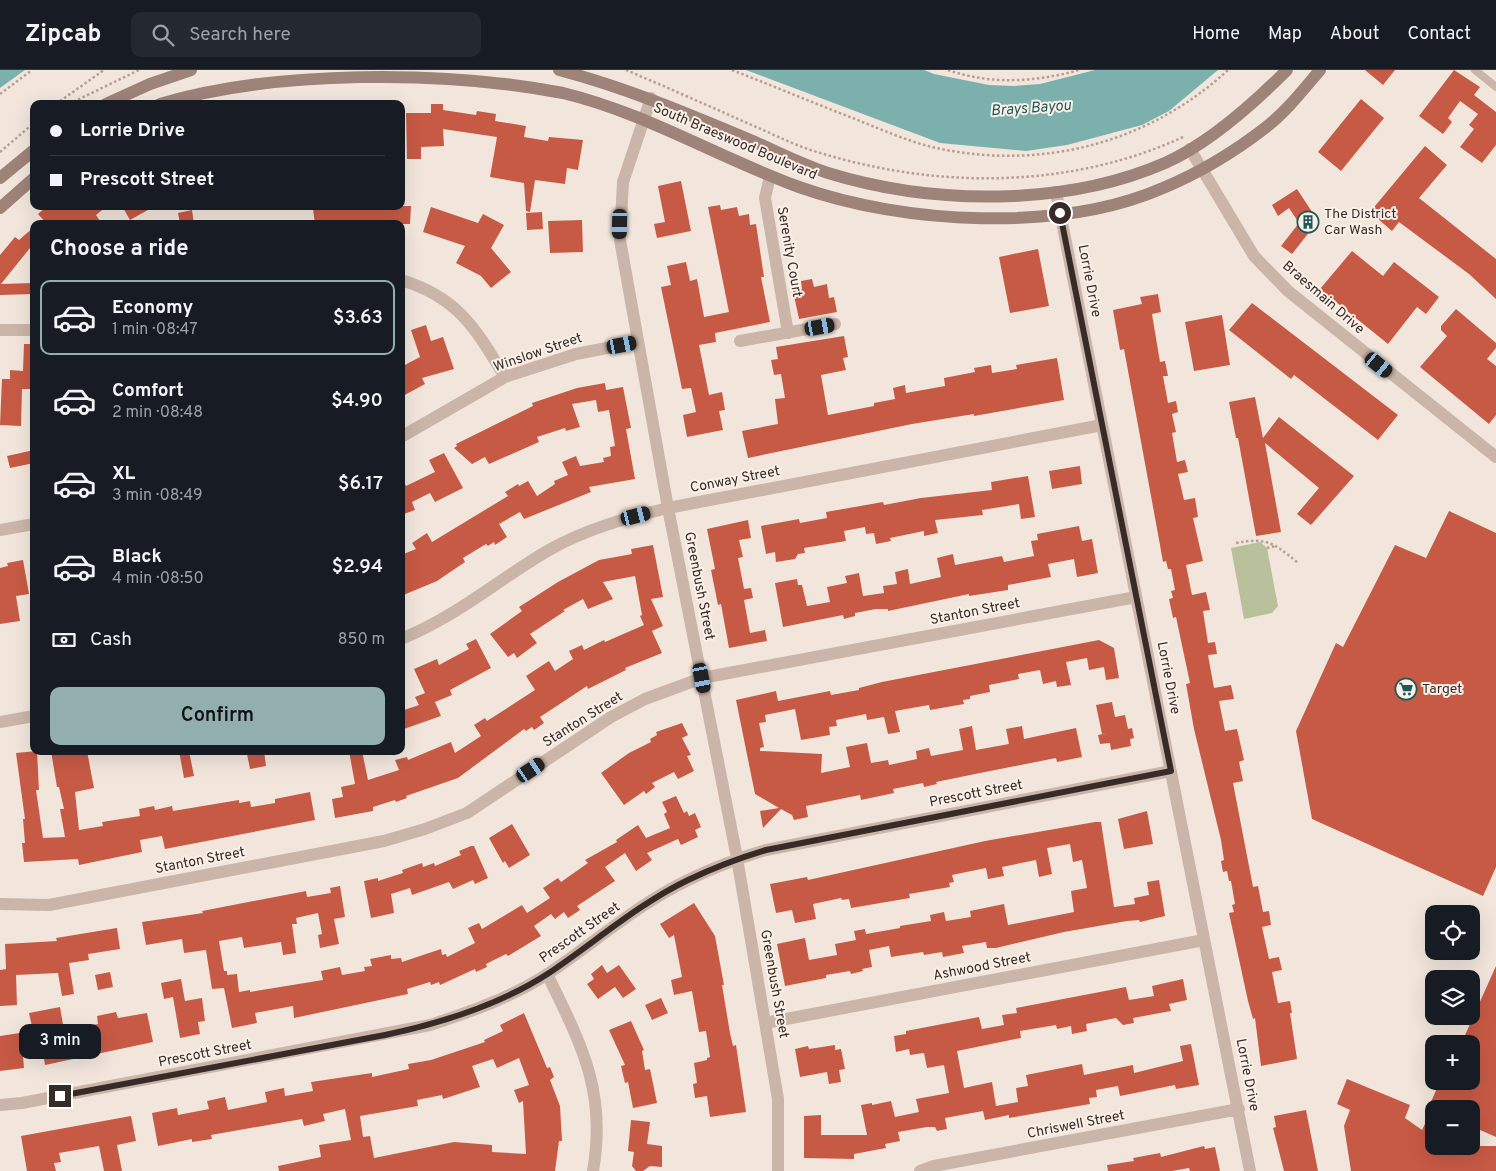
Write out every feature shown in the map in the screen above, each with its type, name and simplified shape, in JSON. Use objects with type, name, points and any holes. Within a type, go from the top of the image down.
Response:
[{"type":"main road","points":[[115,100],[150,84],[191,70]]},
{"type":"main road","name":"South Braeswood Boulevard","points":[[559,70],[651,98],[827,172],[882,187],[939,194],[1004,197],[1056,192],[1099,185],[1140,173],[1167,162],[1227,124],[1264,94],[1287,70]]},
{"type":"main road","name":"South Braeswood Boulevard","points":[[169,100],[180,95],[219,85],[274,76],[332,71],[391,71],[446,74],[563,93],[643,119],[770,176],[826,196],[878,208],[930,216],[1019,218],[1060,213],[1130,200],[1162,189],[1202,169],[1265,128],[1296,98],[1320,70]]},
{"type":"main road","points":[[0,178],[30,153]]},
{"type":"main road","points":[[0,208],[30,182]]},
{"type":"street","name":"Greenbush Street","points":[[651,98],[623,182],[620,209],[620,240],[668,508],[737,858],[778,1099],[778,1171]]},
{"type":"street","name":"Braesmain Drive","points":[[1190,149],[1254,256],[1288,291],[1496,457]]},
{"type":"street","name":"Serenity Court","points":[[770,176],[765,198],[788,333]]},
{"type":"street","name":"Lorrie Drive","points":[[1056,192],[1250,1171]]},
{"type":"street","points":[[405,281],[421,286],[461,313],[477,330],[505,377]]},
{"type":"street","points":[[740,341],[835,324]]},
{"type":"street","points":[[0,330],[15,332],[30,330]]},
{"type":"street","name":"Winslow Street","points":[[405,435],[505,377],[576,354],[637,342]]},
{"type":"street","name":"Conway Street","points":[[405,637],[464,607],[549,550],[605,524],[668,508],[1102,425]]},
{"type":"street","points":[[0,530],[30,525]]},
{"type":"street","name":"Stanton Street","points":[[0,904],[49,905],[384,841],[425,829],[467,813],[612,717],[646,699],[702,678],[1136,597]]},
{"type":"street","points":[[0,722],[30,717]]},
{"type":"street","name":"Prescott Street","points":[[0,1105],[52,1097],[430,1026],[475,1010],[547,974],[618,924],[686,881],[737,858],[766,850],[1171,771]]},
{"type":"street","name":"Ashwood Street","points":[[765,1023],[1204,940]]},
{"type":"street","points":[[547,974],[581,1045],[590,1073],[597,1110],[596,1151],[593,1171]]},
{"type":"street","name":"Chriswell Street","points":[[920,1171],[934,1166],[1239,1110]]},
{"type":"lane","points":[[1475,70],[1496,87]]},
{"type":"path","points":[[0,94],[32,70]]},
{"type":"path","points":[[62,100],[104,70]]},
{"type":"path","points":[[77,100],[139,70]]},
{"type":"path","points":[[626,70],[812,150],[885,169],[930,176],[1024,177],[1083,170],[1146,154],[1191,133]]},
{"type":"path","points":[[732,70],[909,141],[940,149],[994,155],[1030,155],[1068,150],[1127,134],[1173,113],[1195,98],[1228,70]]},
{"type":"path","points":[[948,70],[978,78],[1022,80],[1080,70]]},
{"type":"path","points":[[0,152],[30,126]]},
{"type":"path","points":[[1236,543],[1262,540],[1278,546],[1297,562]]},
{"type":"path","points":[[1267,548],[1278,546]]},
{"type":"green space","points":[[1260,542],[1267,548],[1278,606],[1272,613],[1244,619],[1231,548]]},
{"type":"water","points":[[0,70],[25,70],[0,88]]},
{"type":"water","name":"Brays Bayou","points":[[746,70],[924,70],[934,74],[989,85],[1014,86],[1040,84],[1095,70],[1218,70],[1169,111],[1142,125],[1067,145],[1026,151],[940,143]]},
{"type":"building","points":[[1365,70],[1395,70],[1383,85]]},
{"type":"building","points":[[1454,70],[1480,87],[1474,95],[1496,112],[1496,145],[1482,163],[1460,147],[1474,129],[1469,125],[1478,114],[1460,101],[1448,118],[1452,122],[1443,134],[1419,116]]},
{"type":"building","points":[[1361,99],[1384,118],[1341,171],[1318,152]]},
{"type":"building","points":[[431,104],[443,104],[443,110],[476,115],[477,111],[496,114],[495,121],[526,126],[524,137],[548,141],[549,137],[583,140],[578,170],[567,168],[565,184],[535,180],[530,212],[526,211],[524,183],[490,177],[497,137],[443,129],[444,146],[421,147],[421,159],[407,159],[406,113],[431,113]]},
{"type":"building","points":[[1425,146],[1447,165],[1419,198],[1496,259],[1496,299],[1469,274],[1399,222],[1392,231],[1370,212]]},
{"type":"building","points":[[681,181],[691,231],[657,238],[654,224],[665,222],[658,186]]},
{"type":"building","name":"The District Car Wash","points":[[1297,189],[1318,221],[1292,254],[1281,246],[1299,223],[1289,208],[1278,216],[1272,205]]},
{"type":"building","points":[[720,205],[721,210],[737,207],[739,216],[749,214],[750,225],[756,224],[764,277],[761,277],[770,322],[715,333],[716,342],[699,345],[709,395],[722,392],[725,410],[719,411],[723,430],[687,437],[683,415],[696,412],[691,388],[682,389],[661,287],[671,285],[667,266],[686,262],[690,281],[697,279],[704,317],[729,312],[708,207]]},
{"type":"building","points":[[405,206],[411,206],[410,224],[405,224],[405,220],[314,220],[313,210],[405,210]]},
{"type":"building","points":[[431,207],[478,223],[483,214],[504,225],[491,248],[511,272],[491,288],[481,276],[456,263],[465,246],[423,232]]},
{"type":"building","points":[[42,210],[102,210],[96,215],[99,220],[43,220],[38,214]]},
{"type":"building","points":[[124,210],[148,210],[130,220]]},
{"type":"building","points":[[192,210],[193,220],[179,220],[178,213]]},
{"type":"building","points":[[542,212],[543,229],[527,230],[526,213]]},
{"type":"building","points":[[582,220],[583,252],[550,253],[548,221]]},
{"type":"building","points":[[30,230],[30,248],[1,284],[30,283],[30,294],[0,295],[0,255],[15,237],[19,240]]},
{"type":"building","points":[[1038,249],[1049,306],[1010,313],[999,257]]},
{"type":"building","points":[[1352,251],[1383,276],[1394,262],[1439,297],[1426,314],[1417,307],[1388,344],[1320,289]]},
{"type":"building","points":[[812,279],[814,287],[827,284],[829,298],[834,297],[837,312],[799,319],[793,291],[802,289],[801,281]]},
{"type":"building","points":[[1158,294],[1161,312],[1152,314],[1160,362],[1165,361],[1168,376],[1163,376],[1168,403],[1176,401],[1178,412],[1172,414],[1176,432],[1172,433],[1177,462],[1185,460],[1188,472],[1178,474],[1184,500],[1195,498],[1198,517],[1193,518],[1203,561],[1186,565],[1192,595],[1206,592],[1210,610],[1203,611],[1208,643],[1215,642],[1217,654],[1208,655],[1214,688],[1231,685],[1234,699],[1219,701],[1225,731],[1237,729],[1244,760],[1239,762],[1243,781],[1233,783],[1253,887],[1258,886],[1263,912],[1269,911],[1271,925],[1262,927],[1269,959],[1279,957],[1282,970],[1272,972],[1278,1003],[1290,1001],[1292,1013],[1290,1013],[1297,1059],[1261,1066],[1255,1018],[1253,1019],[1248,1001],[1229,913],[1234,912],[1232,905],[1235,904],[1231,881],[1229,881],[1227,871],[1223,872],[1221,861],[1224,860],[1221,840],[1194,729],[1186,684],[1190,683],[1176,617],[1173,618],[1169,599],[1173,598],[1171,591],[1175,590],[1171,569],[1168,569],[1166,561],[1163,562],[1124,349],[1120,350],[1113,310],[1142,304],[1140,297]]},
{"type":"building","points":[[1252,303],[1398,415],[1378,440],[1294,375],[1291,379],[1229,330]]},
{"type":"building","points":[[1456,309],[1496,343],[1496,348],[1487,359],[1496,366],[1496,415],[1489,424],[1420,367],[1447,336],[1441,330],[1441,326]]},
{"type":"building","points":[[1222,315],[1230,365],[1194,371],[1185,322]]},
{"type":"building","points":[[426,325],[431,341],[443,337],[454,369],[422,378],[425,384],[405,395],[405,365],[420,357],[411,330]]},
{"type":"building","points":[[844,336],[848,357],[843,358],[846,370],[821,375],[828,415],[874,406],[874,403],[895,399],[893,388],[905,385],[906,393],[945,386],[944,378],[975,372],[974,368],[991,365],[992,373],[1017,369],[1016,365],[1057,358],[1064,400],[974,416],[974,414],[912,424],[748,458],[742,431],[778,424],[775,399],[785,398],[781,374],[774,375],[771,360],[778,359],[776,347]]},
{"type":"building","points":[[24,344],[30,344],[30,389],[22,389],[21,426],[0,425],[2,379],[10,379],[10,370],[23,371]]},
{"type":"building","points":[[605,383],[606,390],[623,387],[631,428],[626,429],[635,479],[589,487],[591,492],[524,519],[520,512],[499,524],[507,537],[495,545],[494,542],[488,546],[486,544],[463,558],[465,562],[437,581],[405,594],[405,553],[416,549],[412,543],[427,533],[432,542],[508,496],[505,492],[518,484],[519,486],[528,481],[537,496],[555,484],[554,481],[568,475],[562,462],[576,456],[580,466],[604,462],[603,458],[611,456],[610,447],[615,446],[609,410],[598,412],[596,400],[572,404],[580,427],[566,431],[565,428],[537,437],[539,442],[489,464],[485,457],[472,464],[454,448],[457,446],[456,444],[533,406],[532,403],[577,388]]},
{"type":"building","points":[[1255,397],[1263,438],[1279,417],[1354,476],[1311,525],[1297,514],[1319,488],[1265,443],[1281,532],[1256,536],[1238,438],[1236,438],[1229,402]]},
{"type":"building","points":[[30,451],[30,464],[10,468],[7,456]]},
{"type":"building","points":[[444,453],[463,488],[435,502],[430,493],[412,502],[415,510],[405,514],[405,484],[406,486],[435,472],[429,460]]},
{"type":"building","points":[[1080,466],[1082,484],[1052,489],[1049,471]]},
{"type":"building","points":[[1028,476],[1035,517],[1021,519],[1019,504],[982,510],[983,515],[935,520],[938,533],[924,536],[924,531],[890,538],[891,541],[876,544],[874,533],[866,534],[865,527],[844,531],[846,541],[804,548],[805,553],[798,554],[795,559],[776,562],[775,552],[766,554],[761,526],[799,519],[800,523],[827,518],[826,512],[883,502],[884,505],[921,498],[992,490],[991,482]]},
{"type":"building","name":"Target","points":[[1449,511],[1496,533],[1496,867],[1483,896],[1312,819],[1296,731],[1336,643],[1343,647],[1395,545],[1426,558]]},
{"type":"building","points":[[748,520],[751,538],[739,540],[743,557],[738,558],[744,589],[751,588],[753,598],[744,600],[750,633],[765,630],[767,641],[729,648],[721,604],[718,605],[711,570],[715,569],[707,529]]},
{"type":"building","points":[[1079,526],[1082,541],[1092,539],[1098,573],[1077,577],[1074,559],[1048,564],[1051,577],[1008,585],[1008,590],[969,596],[969,594],[888,611],[888,609],[876,609],[855,613],[855,616],[844,619],[843,615],[783,627],[775,583],[797,579],[798,585],[802,585],[807,606],[830,602],[827,587],[847,583],[845,576],[859,573],[863,596],[884,593],[883,586],[897,584],[895,572],[908,569],[910,584],[941,577],[937,558],[953,554],[955,565],[1002,556],[1004,562],[1034,556],[1031,541],[1038,540],[1037,534]]},
{"type":"building","points":[[653,545],[663,597],[651,599],[663,626],[652,631],[662,653],[625,668],[626,670],[588,689],[587,686],[540,717],[544,723],[534,730],[532,727],[526,731],[524,729],[458,778],[406,796],[407,798],[396,802],[395,800],[373,807],[373,811],[335,818],[332,799],[343,797],[341,787],[355,784],[350,755],[363,755],[368,780],[399,770],[395,760],[407,757],[408,760],[451,742],[455,753],[481,736],[474,725],[485,718],[487,721],[535,690],[526,676],[549,661],[555,671],[573,659],[569,651],[582,645],[584,650],[604,640],[605,642],[644,625],[640,616],[642,615],[635,576],[603,582],[613,599],[588,609],[583,599],[563,610],[565,611],[530,634],[537,643],[517,658],[514,653],[508,657],[490,634],[522,611],[519,607],[558,582],[599,560],[632,554],[631,549]]},
{"type":"building","points":[[23,560],[29,594],[16,596],[20,621],[0,624],[0,568],[8,566],[7,563]]},
{"type":"building","points":[[476,639],[491,668],[450,690],[452,695],[435,702],[441,716],[405,729],[405,710],[419,705],[415,697],[425,693],[414,669],[437,659],[439,665],[469,649],[466,644]]},
{"type":"building","points":[[1099,640],[1114,648],[1119,678],[1106,680],[1104,667],[1089,670],[1087,658],[1066,662],[1071,685],[1057,687],[1056,681],[1043,684],[1040,670],[1018,674],[1019,679],[989,685],[990,692],[970,696],[970,699],[963,700],[964,704],[930,710],[929,705],[895,711],[900,732],[888,734],[884,717],[867,720],[866,714],[836,720],[837,726],[829,727],[830,735],[801,740],[795,709],[765,715],[766,722],[759,723],[764,747],[760,748],[760,751],[822,754],[821,773],[850,767],[846,747],[867,743],[871,763],[888,760],[889,765],[917,759],[916,751],[929,748],[931,756],[963,750],[959,729],[972,726],[976,750],[1009,744],[1006,729],[1022,726],[1024,739],[1076,728],[1082,757],[1057,762],[1056,758],[936,782],[937,784],[924,787],[923,783],[893,789],[894,793],[861,800],[860,795],[806,806],[808,817],[794,820],[792,815],[781,809],[763,828],[760,811],[779,808],[755,794],[736,700],[776,691],[778,701],[830,691],[831,695],[859,690],[859,688],[882,682]]},
{"type":"building","points":[[1112,702],[1115,717],[1125,715],[1128,729],[1132,728],[1134,738],[1130,739],[1131,746],[1111,750],[1110,743],[1100,744],[1098,735],[1108,733],[1102,734],[1096,705]]},
{"type":"building","points":[[682,723],[688,735],[682,738],[691,755],[687,756],[694,771],[678,779],[674,772],[652,783],[655,787],[646,794],[644,791],[624,805],[601,773],[629,753],[651,742],[650,739],[657,735],[656,732]]},
{"type":"building","points":[[30,752],[30,755],[37,755],[39,790],[36,790],[43,838],[65,837],[60,809],[64,809],[59,787],[57,787],[52,755],[88,755],[94,788],[75,792],[79,830],[103,826],[102,822],[140,816],[139,809],[154,806],[155,810],[172,806],[173,811],[239,800],[239,803],[250,801],[251,807],[275,803],[275,799],[310,792],[315,820],[165,849],[162,836],[140,840],[142,852],[79,865],[78,859],[24,862],[22,843],[25,843],[23,819],[25,819],[16,753]]},
{"type":"building","points":[[180,755],[190,755],[194,776],[184,778]]},
{"type":"building","points":[[247,755],[265,755],[266,766],[250,769]]},
{"type":"building","points":[[676,796],[684,813],[687,811],[689,816],[695,813],[701,827],[695,830],[698,837],[681,845],[678,839],[647,853],[652,860],[636,871],[625,853],[605,867],[615,881],[577,906],[580,910],[568,918],[564,912],[555,919],[551,914],[534,926],[541,936],[508,956],[506,954],[486,964],[487,967],[476,972],[475,969],[440,985],[439,982],[431,985],[430,982],[407,989],[408,994],[294,1018],[293,1006],[255,1013],[257,1023],[232,1028],[224,988],[212,989],[206,950],[184,953],[182,939],[146,945],[142,922],[203,913],[202,911],[306,891],[307,897],[331,893],[330,888],[340,886],[345,917],[334,919],[339,944],[320,948],[318,935],[322,934],[318,913],[296,918],[297,924],[292,924],[296,953],[283,955],[281,942],[244,948],[242,937],[219,941],[224,971],[227,971],[227,975],[237,974],[239,992],[250,990],[250,992],[323,980],[321,971],[340,967],[342,975],[365,971],[364,967],[372,966],[370,959],[391,955],[391,959],[401,958],[402,962],[441,949],[442,955],[446,954],[447,957],[475,943],[468,928],[479,923],[482,929],[522,905],[527,913],[550,898],[543,888],[558,878],[561,882],[588,863],[585,860],[617,842],[616,840],[638,825],[646,838],[670,828],[664,814],[667,812],[662,802]]},
{"type":"building","points":[[1147,811],[1153,844],[1124,849],[1118,819]]},
{"type":"building","points":[[1101,822],[1114,907],[1135,904],[1134,898],[1149,895],[1147,882],[1159,880],[1165,916],[1140,922],[1139,920],[1127,921],[1064,932],[996,948],[987,948],[986,942],[962,946],[964,953],[943,957],[942,952],[924,955],[923,952],[891,957],[889,946],[869,950],[872,967],[862,969],[863,971],[851,974],[850,971],[826,975],[826,978],[785,986],[777,944],[805,938],[809,960],[837,955],[835,944],[856,940],[854,931],[865,929],[866,934],[900,928],[900,926],[931,921],[930,915],[944,912],[946,921],[971,917],[970,911],[1004,904],[1008,925],[1074,912],[1071,891],[1087,888],[1082,860],[1073,862],[1070,844],[1047,848],[1052,874],[1039,877],[1036,860],[1002,867],[1004,876],[988,879],[986,868],[952,875],[954,882],[949,883],[950,887],[909,894],[910,898],[851,908],[849,899],[842,900],[841,898],[813,904],[816,919],[795,923],[792,910],[776,913],[770,884],[807,877],[808,880],[985,841]]},
{"type":"building","points":[[512,824],[530,855],[509,868],[505,861],[503,863],[489,838]]},
{"type":"building","points":[[474,846],[488,878],[475,884],[473,880],[453,889],[449,882],[412,895],[410,888],[391,894],[394,913],[371,918],[364,881],[378,878],[378,881],[403,873],[402,870],[422,863],[423,867],[434,863],[435,866],[461,855],[459,851]]},
{"type":"building","points":[[694,903],[715,936],[730,1033],[733,1046],[736,1045],[746,1112],[710,1117],[707,1096],[695,1098],[693,1084],[697,1083],[694,1063],[707,1060],[710,1057],[706,1031],[699,1032],[692,991],[674,995],[671,980],[682,977],[674,935],[669,938],[660,924]]},
{"type":"building","points":[[117,928],[120,949],[88,954],[89,960],[69,963],[74,994],[62,996],[58,973],[16,975],[17,1005],[0,1006],[0,970],[6,969],[5,944],[57,941],[56,938]]},
{"type":"building","points":[[602,965],[607,973],[619,965],[636,989],[623,998],[615,987],[598,999],[587,984],[594,979],[591,974]]},
{"type":"building","points":[[1496,966],[1496,1137],[1480,1130],[1480,1100],[1432,1100],[1436,1090],[1480,1090],[1480,1035],[1465,1035],[1470,1025],[1480,1025],[1480,1002]]},
{"type":"building","points":[[110,972],[113,987],[98,990],[95,975]]},
{"type":"building","points":[[181,979],[185,1001],[202,998],[205,1021],[198,1022],[200,1034],[180,1038],[173,997],[164,999],[161,983]]},
{"type":"building","points":[[1183,979],[1187,1000],[1169,1004],[1171,1011],[1133,1018],[1134,1023],[1123,1025],[1116,1018],[1086,1024],[1087,1031],[1072,1034],[1071,1026],[1057,1029],[1056,1025],[1020,1031],[1021,1038],[957,1051],[964,1088],[992,1082],[996,1106],[1018,1102],[1016,1088],[1028,1086],[1026,1075],[1082,1064],[1084,1075],[1133,1065],[1134,1073],[1183,1061],[1180,1046],[1191,1044],[1199,1085],[1176,1089],[1175,1085],[1120,1096],[1118,1086],[1096,1090],[1097,1097],[1089,1098],[1090,1104],[1009,1118],[1009,1115],[985,1120],[983,1111],[945,1118],[947,1129],[937,1131],[935,1127],[927,1127],[898,1132],[900,1141],[885,1144],[886,1148],[854,1154],[854,1159],[804,1158],[804,1116],[821,1115],[821,1135],[867,1135],[861,1105],[891,1101],[895,1117],[919,1112],[916,1099],[949,1093],[944,1065],[927,1068],[924,1053],[910,1055],[909,1049],[896,1052],[894,1036],[906,1034],[906,1031],[979,1017],[982,1029],[1004,1025],[1002,1015],[1017,1013],[1016,1008],[1126,987],[1129,1000],[1154,996],[1152,986]]},
{"type":"building","points":[[661,998],[668,1013],[652,1020],[645,1005]]},
{"type":"building","points":[[60,1007],[64,1030],[98,1024],[97,1016],[116,1012],[118,1018],[147,1013],[153,1042],[45,1065],[43,1053],[23,1056],[24,1068],[0,1071],[0,1036],[33,1031],[29,1013]]},
{"type":"building","points":[[524,1013],[547,1068],[550,1067],[554,1077],[550,1080],[560,1106],[562,1141],[559,1141],[555,1171],[279,1171],[278,1166],[321,1157],[319,1145],[351,1140],[345,1109],[323,1114],[325,1121],[304,1126],[302,1119],[211,1135],[212,1139],[192,1142],[192,1139],[158,1146],[152,1113],[177,1108],[178,1115],[209,1109],[207,1101],[225,1097],[228,1110],[267,1102],[265,1092],[284,1088],[285,1096],[313,1091],[311,1082],[372,1073],[372,1077],[409,1069],[408,1064],[431,1060],[485,1042],[484,1040],[503,1031],[500,1025]],"holes":[[[519,1058],[529,1085],[514,1090],[519,1103],[523,1101],[526,1154],[492,1152],[492,1145],[454,1142],[374,1158],[370,1136],[363,1137],[360,1116],[418,1106],[417,1100],[442,1095],[443,1099],[480,1087],[472,1066],[493,1059],[497,1068]]]},
{"type":"building","points":[[631,1021],[644,1050],[642,1051],[645,1070],[650,1069],[657,1103],[633,1108],[628,1082],[625,1083],[621,1066],[625,1065],[609,1030]]},
{"type":"building","points":[[835,1045],[835,1050],[841,1049],[845,1069],[839,1070],[841,1082],[829,1084],[827,1072],[800,1077],[795,1049],[808,1046],[809,1049]]},
{"type":"building","points":[[1347,1079],[1410,1105],[1405,1118],[1422,1130],[1425,1124],[1425,1155],[1480,1155],[1480,1146],[1496,1146],[1496,1171],[1351,1171],[1344,1126],[1350,1110],[1337,1104]]},
{"type":"building","points":[[1306,1110],[1318,1171],[1284,1171],[1273,1128],[1276,1127],[1274,1116]]},
{"type":"building","points":[[131,1116],[136,1141],[117,1145],[122,1171],[104,1171],[99,1146],[59,1153],[61,1162],[54,1163],[56,1171],[27,1171],[21,1136]]},
{"type":"building","points":[[631,1120],[650,1122],[647,1144],[662,1146],[662,1167],[650,1166],[643,1171],[636,1171],[632,1166],[634,1152],[628,1151]]},
{"type":"building","points":[[1204,1146],[1205,1149],[1215,1147],[1220,1171],[1190,1171],[1189,1168],[1172,1171],[1108,1171],[1107,1165],[1134,1161],[1133,1158],[1160,1153],[1161,1157]]},
{"type":"place","name":"The District Car Wash","points":[[1308,222]]},
{"type":"place","name":"Target","points":[[1406,689]]},
{"type":"route","points":[[60,1096],[430,1026],[475,1010],[547,974],[618,924],[686,881],[737,858],[766,850],[1171,771],[1060,213]]}]
